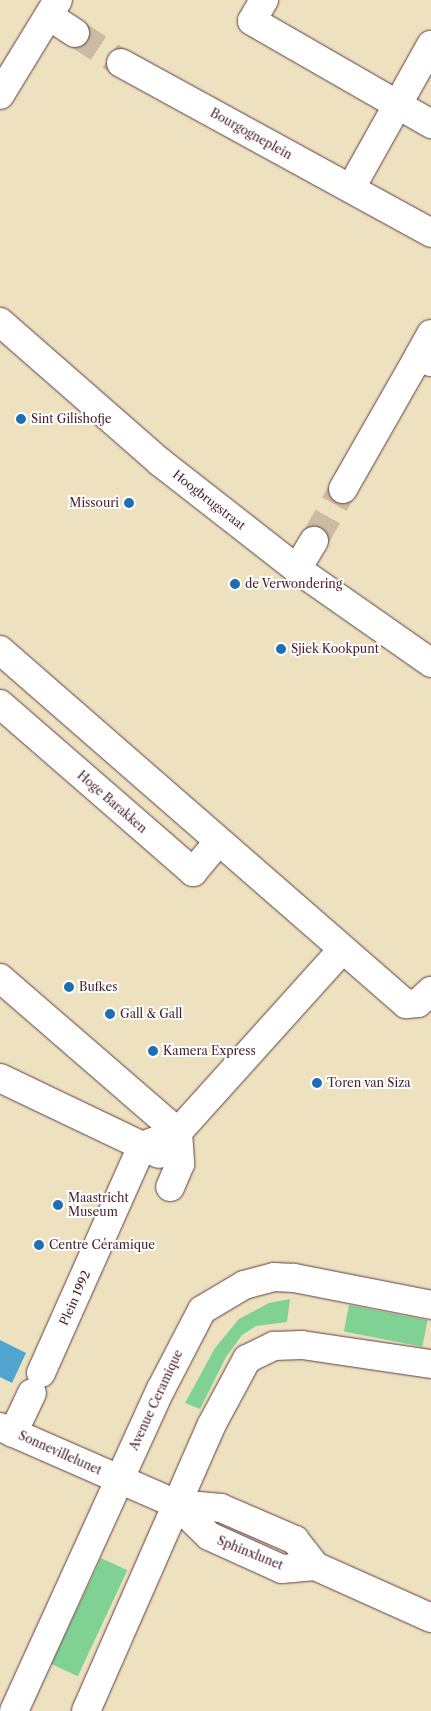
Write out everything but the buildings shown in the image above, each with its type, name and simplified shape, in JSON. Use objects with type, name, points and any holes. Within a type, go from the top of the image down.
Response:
[{"type":"street","points":[[264,0],[252,21],[431,124]]},
{"type":"street","points":[[0,95],[54,8],[75,33]]},
{"type":"street","points":[[351,188],[431,45]]},
{"type":"street","name":"Bourgogneplein","points":[[121,63],[431,233]]},
{"type":"street","name":"Hoogbrugstraat","points":[[0,322],[146,451],[297,569],[431,662]]},
{"type":"street","points":[[343,489],[427,351]]},
{"type":"street","points":[[297,569],[314,541]]},
{"type":"street","points":[[0,650],[406,1004],[418,1003],[431,991]]},
{"type":"street","name":"Hoge Barakken","points":[[0,704],[193,872],[219,841]]},
{"type":"street","points":[[142,1146],[178,1132],[342,950]]},
{"type":"street","points":[[0,978],[178,1132],[181,1174],[142,1146],[0,1078]]},
{"type":"street","name":"Plein 1992","points":[[6,1430],[37,1383],[142,1146]]},
{"type":"street","name":"Avenue Ceramique","points":[[14,1711],[189,1330],[202,1310],[217,1298],[244,1285],[274,1277],[294,1278],[431,1305]]},
{"type":"street","points":[[86,1711],[176,1504],[233,1381],[241,1366],[252,1354],[274,1346],[317,1346],[431,1364]]},
{"type":"street","name":"Sonnevillelunet","points":[[6,1430],[176,1504]]},
{"type":"street","name":"Sphinxlunet","points":[[176,1504],[209,1536],[282,1569],[315,1566],[431,1618]]},
{"type":"green space","points":[[290,1299],[287,1322],[256,1326],[242,1335],[226,1357],[200,1409],[185,1403],[215,1348],[239,1319],[269,1303]]},
{"type":"green space","points":[[349,1305],[428,1320],[422,1347],[344,1332]]},
{"type":"green space","points":[[101,1558],[127,1570],[78,1676],[52,1664]]},
{"type":"water","points":[[0,1340],[26,1353],[12,1383],[0,1377]]},
{"type":"tunnel","points":[[75,33],[121,63]]},
{"type":"tunnel","points":[[314,541],[343,489]]},
{"type":"place","name":"Sint Gilishofje","points":[[21,419]]},
{"type":"place","name":"Missouri","points":[[129,503]]},
{"type":"place","name":"de Verwondering","points":[[235,584]]},
{"type":"place","name":"Sjiek Kookpunt","points":[[281,649]]},
{"type":"place","name":"Bufkes","points":[[69,987]]},
{"type":"place","name":"Gall & Gall","points":[[110,1014]]},
{"type":"place","name":"Kamera Express","points":[[153,1051]]},
{"type":"place","name":"Toren van Siza","points":[[317,1083]]},
{"type":"place","name":"Maastricht Museum","points":[[58,1205]]},
{"type":"place","name":"Centre Céramique","points":[[39,1245]]}]
